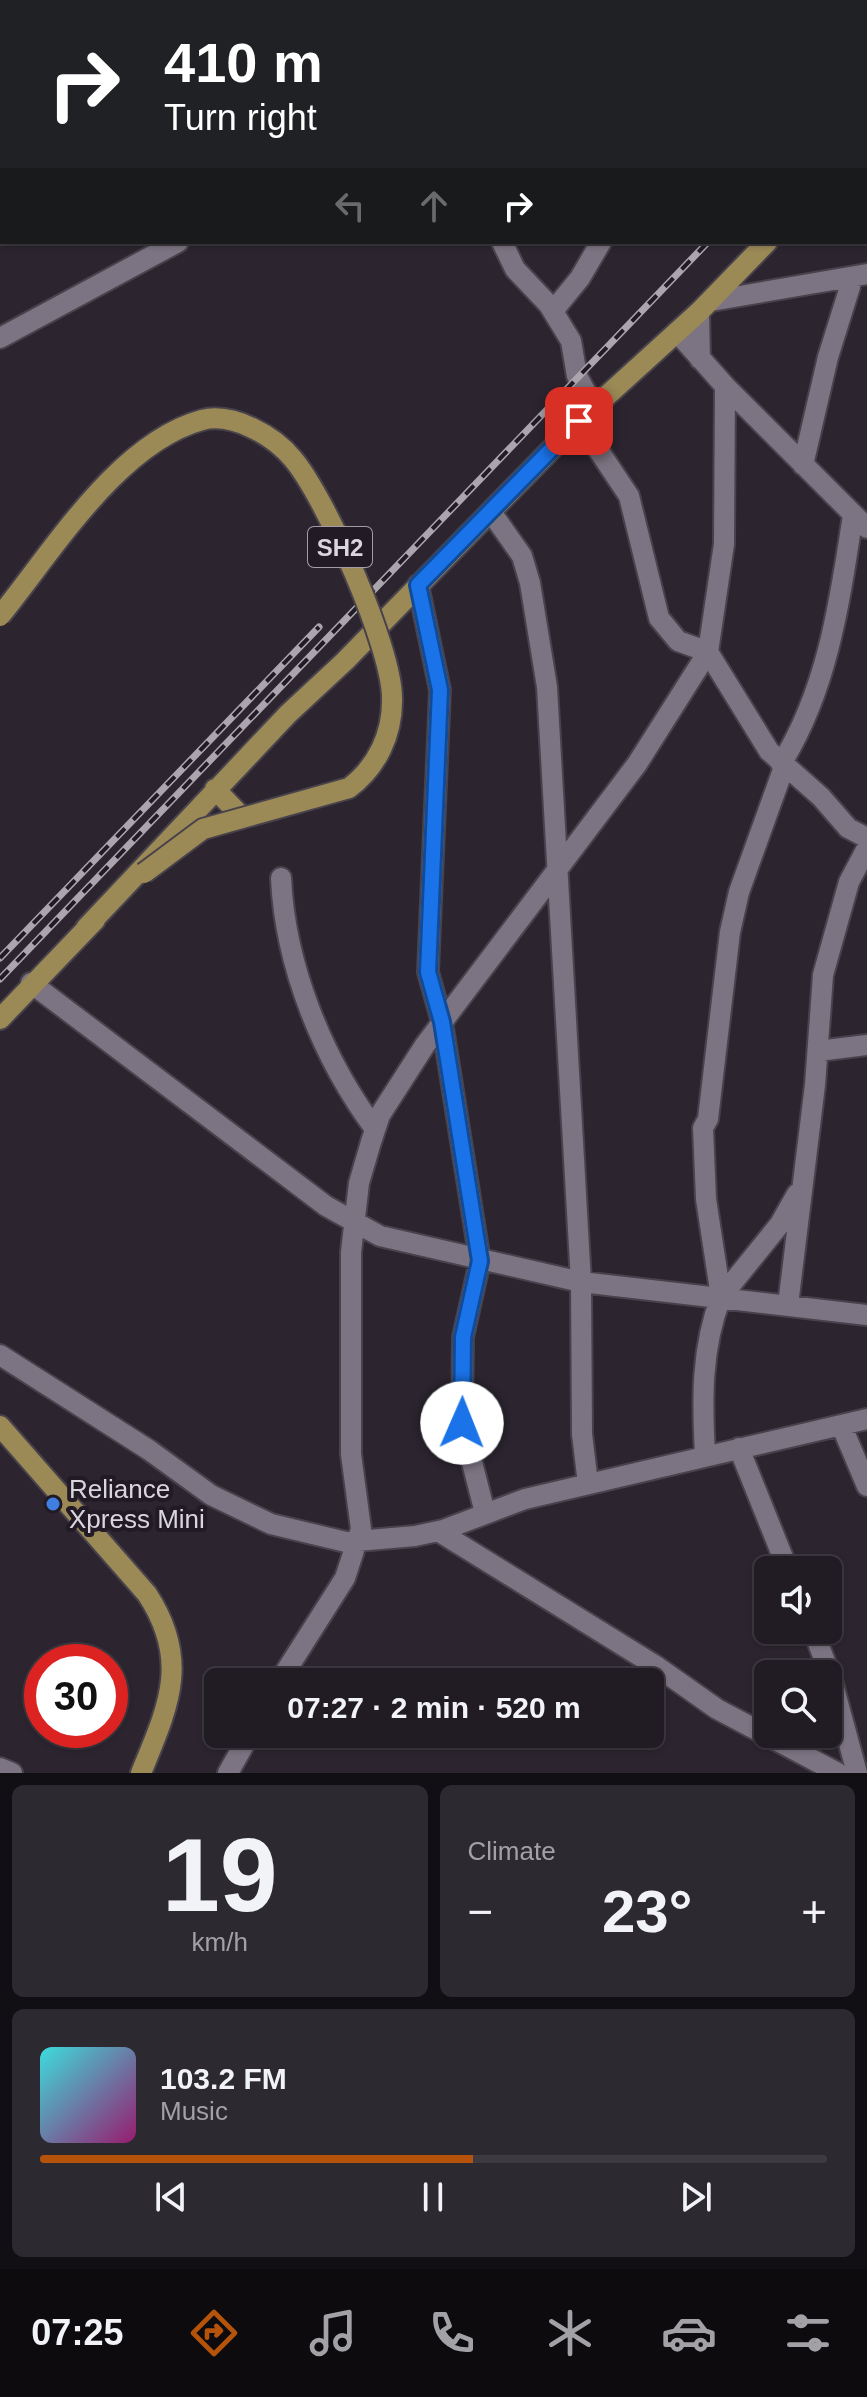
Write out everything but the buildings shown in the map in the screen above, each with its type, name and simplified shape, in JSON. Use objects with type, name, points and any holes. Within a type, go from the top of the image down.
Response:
[{"type":"main road","points":[[86,928],[215,789],[579,421],[705,307],[765,244]]},
{"type":"main road","name":"SH2","points":[[0,1019],[31,983],[144,873],[203,829],[241,816],[318,799],[349,788],[366,775],[390,725],[392,699],[385,651],[312,485],[293,458],[269,435],[226,421],[204,419],[152,442],[115,473],[3,605]]},
{"type":"main road","points":[[215,789],[241,816]]},
{"type":"main road","points":[[0,1426],[147,1594],[164,1624],[173,1658],[173,1680],[169,1705],[141,1773]]},
{"type":"street","points":[[0,338],[174,244]]},
{"type":"street","points":[[503,244],[515,269],[553,311],[571,341],[577,376],[594,407]]},
{"type":"street","points":[[553,311],[580,278],[600,244]]},
{"type":"street","points":[[700,359],[705,307],[860,275]]},
{"type":"street","points":[[803,465],[828,357],[860,275]]},
{"type":"street","points":[[677,332],[725,386],[860,522],[829,651],[802,725],[783,765],[739,892],[730,932],[708,1119],[703,1128],[706,1199],[721,1297]]},
{"type":"street","points":[[288,1668],[345,1578],[361,1529],[351,1454],[351,1252],[359,1183],[375,1129],[380,1115],[442,1022],[637,764],[708,652],[724,544],[725,386]]},
{"type":"street","points":[[579,421],[629,496],[659,618],[678,641],[708,652],[756,732],[783,765],[821,797],[848,828],[867,838]]},
{"type":"street","points":[[491,512],[522,556],[530,583],[547,687],[581,1282],[582,1434],[588,1484]]},
{"type":"street","points":[[418,585],[440,690],[428,972],[442,1022],[480,1261],[463,1337],[462,1423],[485,1513]]},
{"type":"street","points":[[788,1305],[818,1051],[819,1004],[834,927],[859,858],[867,848]]},
{"type":"street","points":[[281,878],[282,915],[304,992],[330,1056],[354,1101],[375,1129]]},
{"type":"street","points":[[31,983],[234,1139],[354,1223],[380,1236],[581,1282],[867,1315]]},
{"type":"street","points":[[818,1051],[867,1045]]},
{"type":"street","points":[[705,1454],[702,1400],[705,1363],[708,1337],[721,1297],[780,1224],[801,1187]]},
{"type":"street","points":[[0,1355],[218,1499],[271,1524],[358,1542],[438,1531],[485,1513],[588,1484],[705,1454],[842,1427],[867,1419]]},
{"type":"street","points":[[842,1427],[867,1486]]},
{"type":"street","points":[[739,1448],[782,1556]]},
{"type":"street","points":[[438,1531],[656,1666],[717,1709],[838,1773]]},
{"type":"street","points":[[818,1644],[831,1677],[857,1773]]},
{"type":"street","points":[[228,1773],[242,1748]]},
{"type":"street","points":[[0,1768],[12,1773]]},
{"type":"railway","points":[[0,979],[706,244]]},
{"type":"railway","points":[[0,958],[319,627]]},
{"type":"place","name":"Reliance Xpress Mini","points":[[53,1504]]},
{"type":"route","points":[[462,1423],[463,1337],[480,1261],[442,1022],[428,972],[440,690],[418,585],[579,421]]}]
